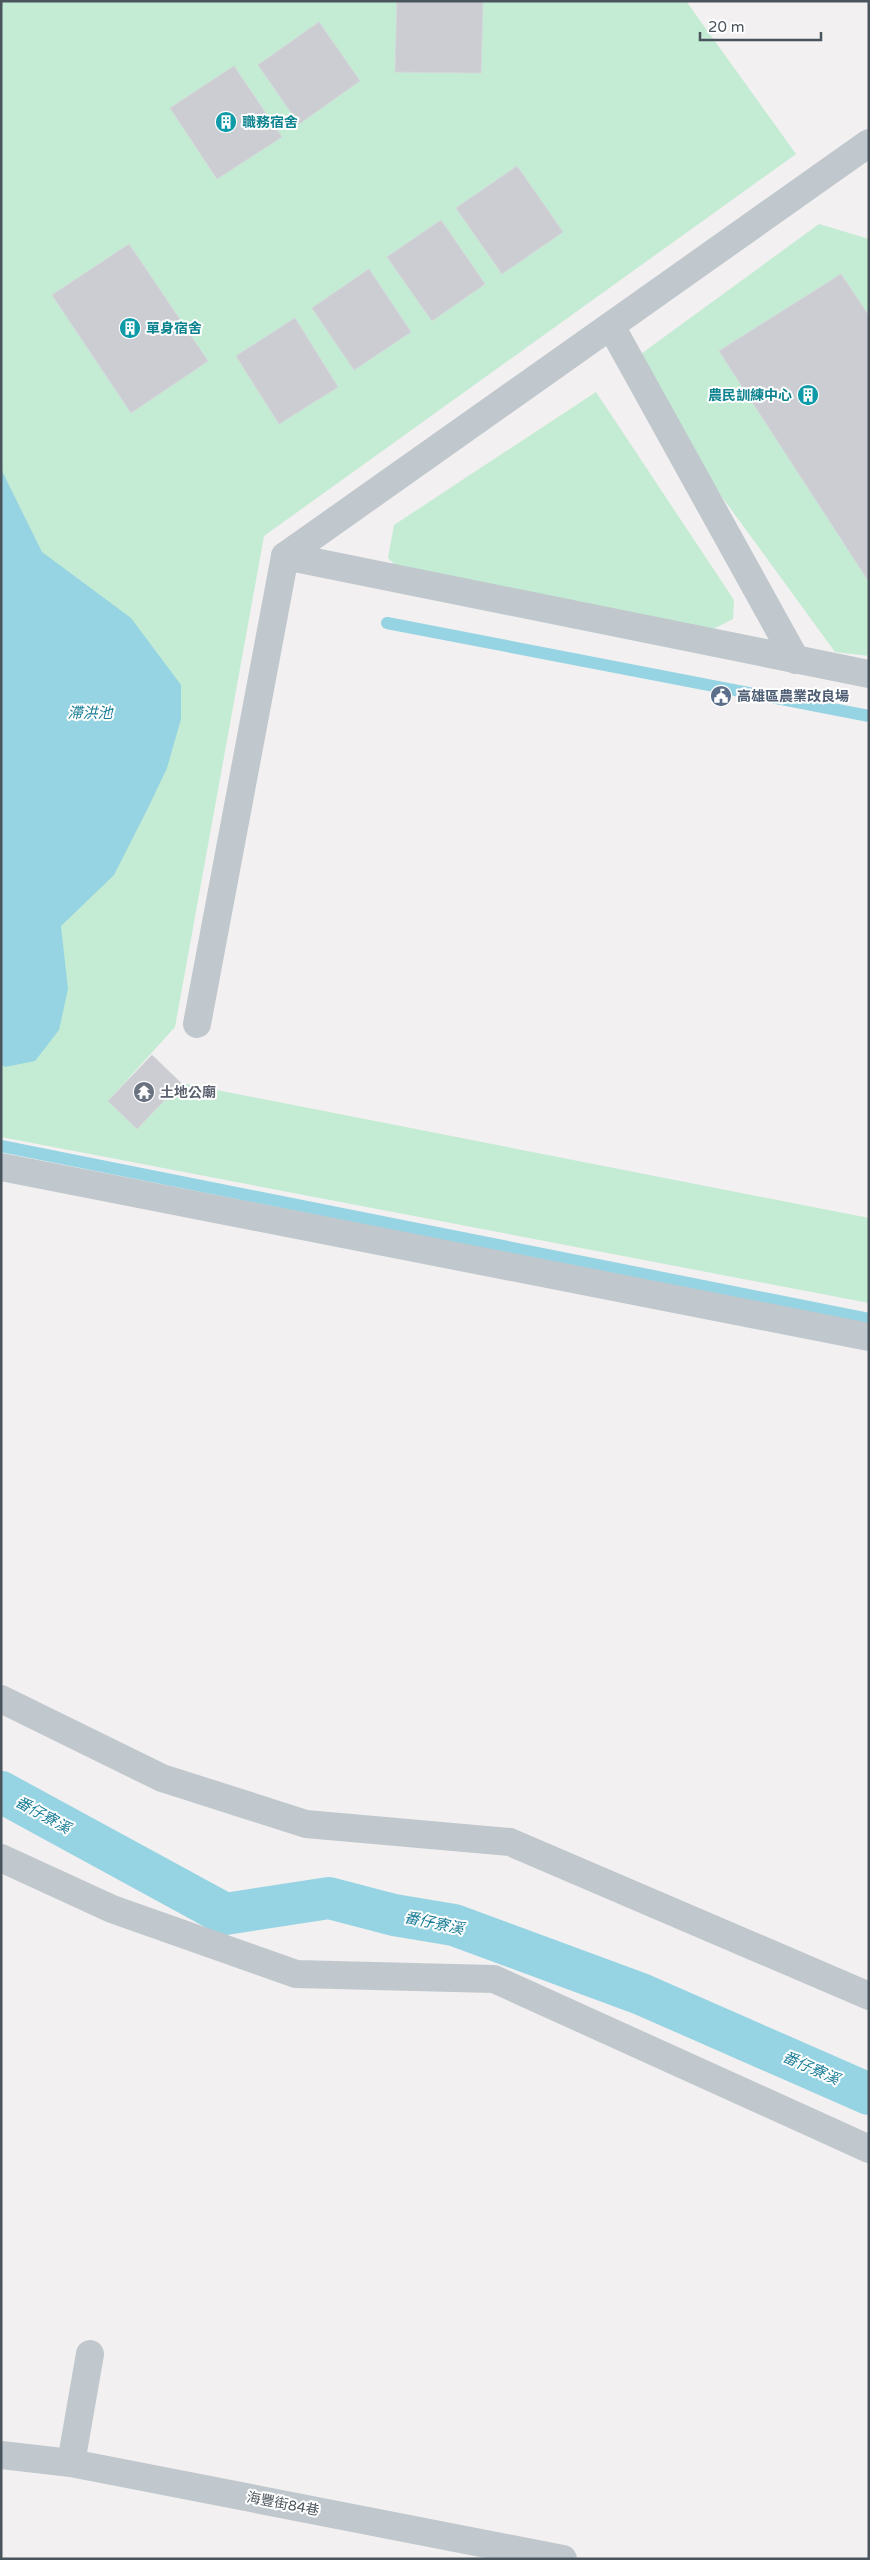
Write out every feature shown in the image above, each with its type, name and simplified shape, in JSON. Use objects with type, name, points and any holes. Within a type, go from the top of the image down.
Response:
[{"type":"street","points":[[197,1024],[285,556],[869,144]]},
{"type":"street","points":[[611,326],[796,660]]},
{"type":"street","points":[[285,556],[869,674]]},
{"type":"street","points":[[1,1167],[869,1337]]},
{"type":"street","points":[[1,1699],[162,1778],[306,1824],[510,1842],[869,1996]]},
{"type":"street","points":[[1,1858],[112,1909],[296,1974],[494,1979],[869,2150]]},
{"type":"street","points":[[71,2463],[90,2354]]},
{"type":"street","name":"海豐街84巷","points":[[1,2455],[71,2463],[563,2559]]},
{"type":"green space","points":[[1,1],[686,1],[796,154],[264,536],[175,1027],[108,1101],[137,1129],[181,1083],[869,1218],[869,1303],[1,1137]]},
{"type":"green space","points":[[819,224],[869,239],[869,656],[835,652],[722,497],[634,359]]},
{"type":"green space","points":[[596,392],[734,600],[733,619],[711,630],[412,582],[388,558],[394,525]]},
{"type":"water","name":"滯洪池","points":[[1,469],[42,552],[131,618],[181,685],[181,719],[167,768],[149,806],[114,875],[61,926],[68,989],[59,1030],[35,1061],[5,1067],[1,1064]]},
{"type":"building","points":[[397,1],[483,1],[481,73],[395,72]]},
{"type":"building","name":"職務宿舍","points":[[319,22],[360,81],[299,124],[258,65]]},
{"type":"building","name":"職務宿舍","points":[[234,66],[282,137],[217,179],[170,108]]},
{"type":"building","points":[[517,166],[563,232],[502,274],[456,208]]},
{"type":"building","points":[[441,220],[485,284],[432,321],[387,257]]},
{"type":"building","name":"單身宿舍","points":[[129,244],[208,361],[131,413],[52,295]]},
{"type":"building","points":[[369,269],[411,332],[354,370],[312,308]]},
{"type":"building","name":"農民訓練中心","points":[[841,274],[869,316],[869,582],[719,351]]},
{"type":"building","points":[[295,318],[338,387],[279,424],[236,356]]},
{"type":"building","name":"土地公廟","points":[[152,1055],[181,1083],[137,1129],[108,1101]]},
{"type":"waterway","points":[[387,623],[869,716]]},
{"type":"waterway","points":[[1,1146],[869,1319]]},
{"type":"waterway","name":"番仔寮溪","points":[[1,1792],[225,1914],[329,1898],[394,1915],[454,1925],[641,1994],[869,2094]]},
{"type":"place","name":"職務宿舍","points":[[226,122]]},
{"type":"place","name":"單身宿舍","points":[[130,328]]},
{"type":"place","name":"農民訓練中心","points":[[808,395]]},
{"type":"place","name":"高雄區農業改良場","points":[[721,696]]},
{"type":"place","name":"土地公廟","points":[[144,1092]]}]
